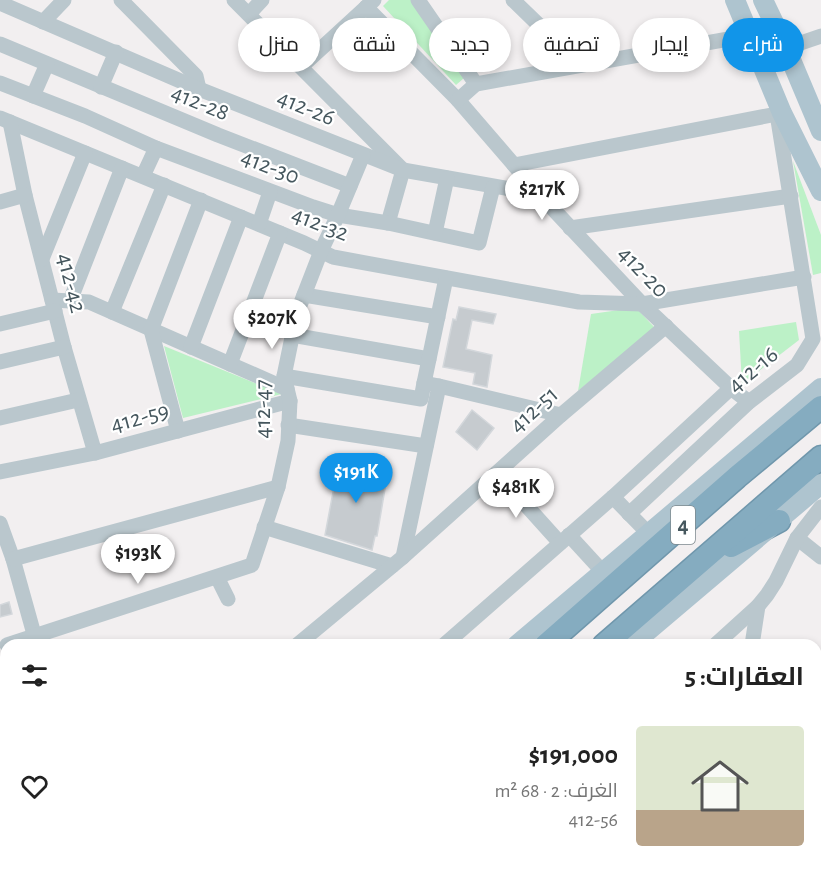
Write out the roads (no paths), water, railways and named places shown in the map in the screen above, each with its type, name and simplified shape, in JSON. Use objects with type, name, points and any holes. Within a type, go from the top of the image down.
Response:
[{"type":"highway","name":"4","points":[[552,639],[658,535],[817,398]]},
{"type":"highway","name":"4","points":[[611,639],[821,457]]},
{"type":"highway","points":[[658,535],[703,487]]},
{"type":"highway","points":[[701,562],[779,521]]},
{"type":"main road","points":[[735,0],[743,18]]},
{"type":"main road","points":[[763,0],[772,18]]},
{"type":"main road","points":[[764,72],[779,113],[821,190]]},
{"type":"main road","points":[[796,72],[821,131]]},
{"type":"main road","points":[[703,487],[817,398],[821,380]]},
{"type":"main road","points":[[638,639],[821,484]]},
{"type":"main road","points":[[524,639],[603,571],[658,535]]},
{"type":"street","points":[[43,22],[64,0]]},
{"type":"street","points":[[121,0],[196,76],[200,88]]},
{"type":"street","points":[[234,0],[253,18]]},
{"type":"street","points":[[249,14],[262,0]]},
{"type":"street","points":[[418,0],[476,84]]},
{"type":"street","points":[[513,0],[531,18]]},
{"type":"street","name":"412-26","points":[[0,3],[200,88],[403,170],[539,194]]},
{"type":"street","points":[[320,50],[370,4]]},
{"type":"street","name":"412-20","points":[[370,4],[458,100],[539,194],[642,304],[731,388],[749,402]]},
{"type":"street","points":[[804,42],[821,36]]},
{"type":"street","points":[[620,59],[722,40]]},
{"type":"street","name":"412-28","points":[[0,44],[218,135],[350,186]]},
{"type":"street","points":[[101,87],[116,52]]},
{"type":"street","points":[[33,96],[47,64]]},
{"type":"street","points":[[306,72],[403,170],[388,223]]},
{"type":"street","points":[[458,100],[476,84],[545,72]]},
{"type":"street","name":"412-30","points":[[0,83],[156,148],[270,192],[338,215],[388,223],[479,243],[493,187]]},
{"type":"street","points":[[514,165],[779,113]]},
{"type":"street","name":"412-16","points":[[629,514],[749,402],[797,365],[813,339],[779,113]]},
{"type":"street","name":"412-32","points":[[5,120],[259,224],[333,257],[579,302],[642,304],[804,277]]},
{"type":"street","name":"412-42","points":[[5,120],[78,400],[95,453]]},
{"type":"street","points":[[143,176],[156,148]]},
{"type":"street","points":[[42,259],[85,153]]},
{"type":"street","name":"412-47","points":[[218,577],[252,565],[278,487],[288,441],[287,389],[292,335],[297,313],[363,155]]},
{"type":"street","points":[[70,301],[122,168]]},
{"type":"street","points":[[435,233],[447,178]]},
{"type":"street","points":[[112,312],[165,185]]},
{"type":"street","points":[[259,224],[270,192]]},
{"type":"street","points":[[0,202],[25,195]]},
{"type":"street","points":[[570,228],[791,196]]},
{"type":"street","points":[[178,431],[151,330],[201,200]]},
{"type":"street","points":[[191,347],[241,217]]},
{"type":"street","points":[[230,364],[280,233]]},
{"type":"street","points":[[264,527],[398,562],[426,446],[428,401],[432,385],[429,359],[446,278]]},
{"type":"street","points":[[304,295],[438,317]]},
{"type":"street","points":[[0,324],[53,305],[70,301],[89,302],[287,389],[428,401]]},
{"type":"street","name":"412-51","points":[[306,639],[398,562],[561,415],[666,326]]},
{"type":"street","points":[[292,335],[429,359]]},
{"type":"street","points":[[0,362],[64,347]]},
{"type":"street","points":[[432,385],[561,415]]},
{"type":"street","points":[[451,639],[613,497],[731,388]]},
{"type":"street","name":"412-59","points":[[0,472],[95,453],[178,431],[287,389]]},
{"type":"street","points":[[0,418],[78,400]]},
{"type":"street","points":[[288,425],[426,446]]},
{"type":"street","points":[[497,473],[565,539],[603,571]]},
{"type":"street","points":[[13,559],[278,487]]},
{"type":"street","points":[[613,497],[629,514],[658,535]]},
{"type":"street","points":[[722,639],[758,606],[776,581],[797,538],[821,507]]},
{"type":"street","points":[[0,523],[13,559],[35,639]]},
{"type":"street","points":[[797,538],[821,558]]},
{"type":"street","points":[[38,639],[218,577],[228,599]]},
{"type":"street","points":[[753,639],[758,606]]},
{"type":"street","points":[[758,606],[763,639]]}]
